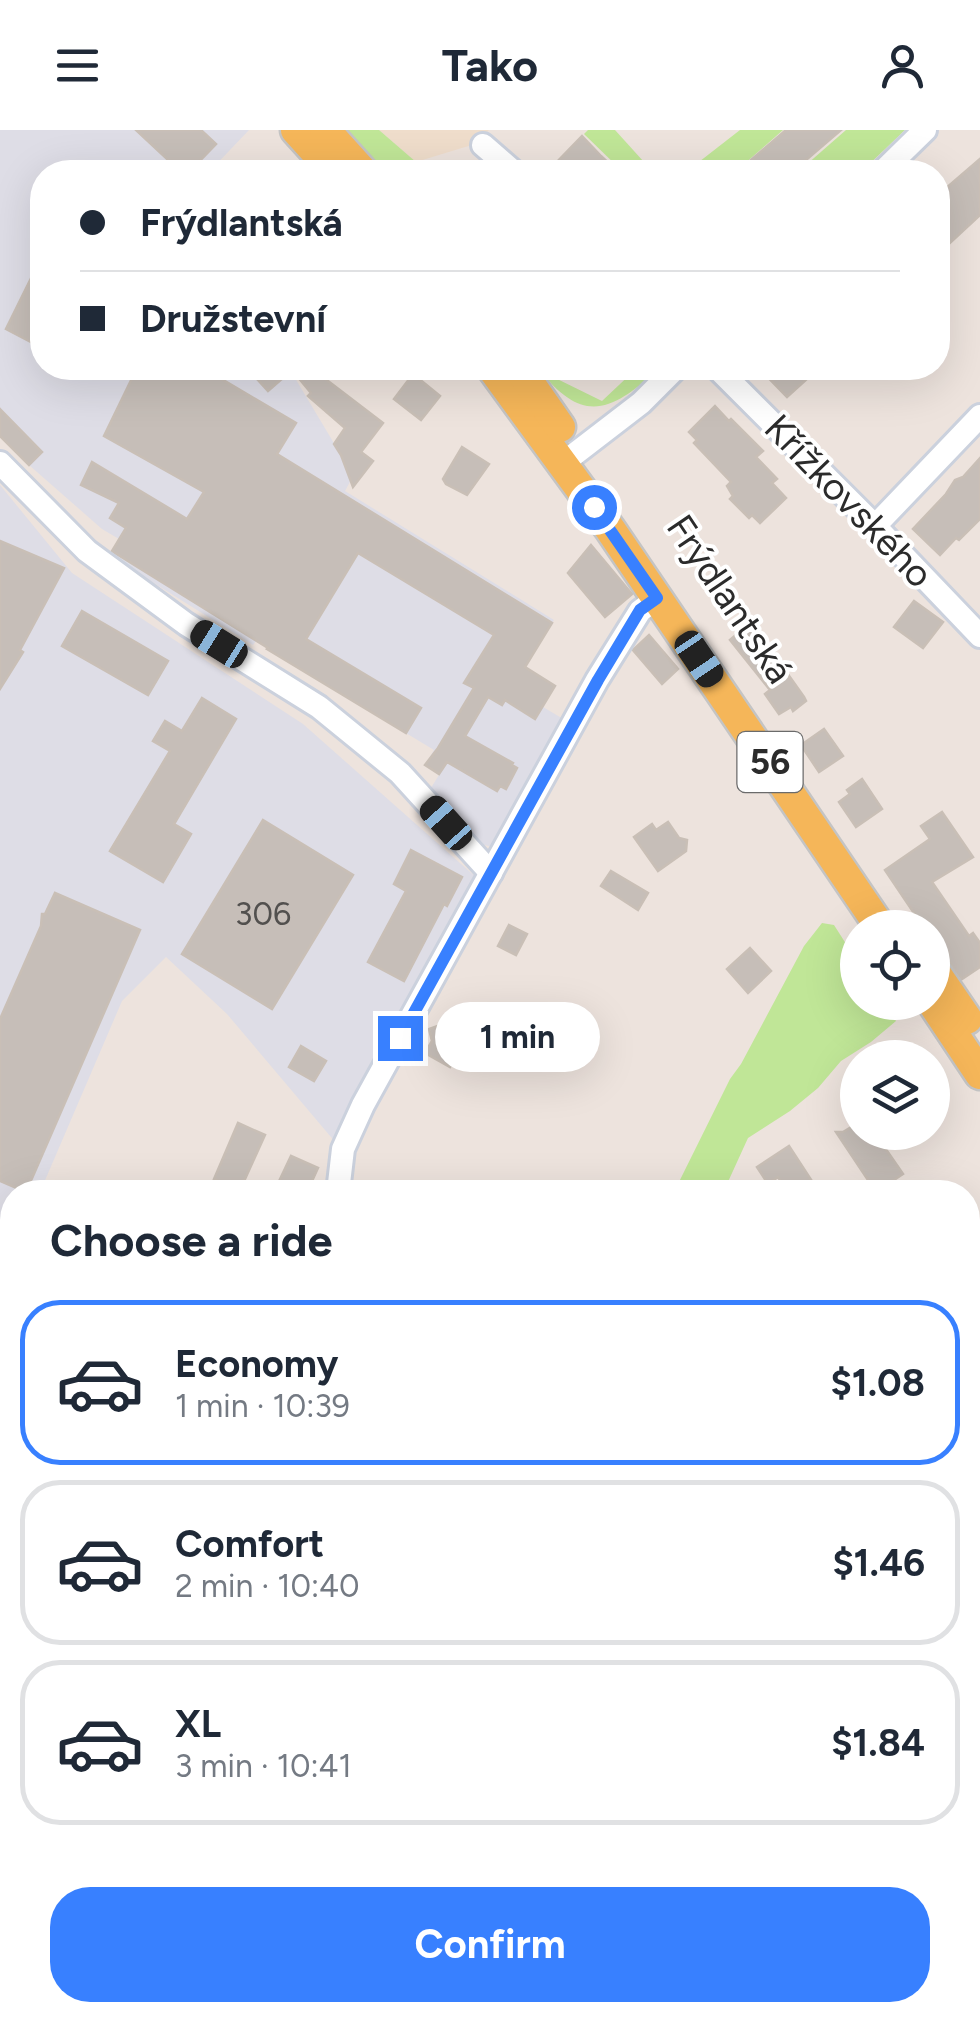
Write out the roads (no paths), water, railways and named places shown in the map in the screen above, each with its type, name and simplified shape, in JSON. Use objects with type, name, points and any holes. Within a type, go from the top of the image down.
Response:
[{"type":"main road","points":[[296,130],[323,160]]},
{"type":"main road","points":[[325,130],[352,160]]},
{"type":"main road","name":"Frýdlantská","points":[[503,380],[671,582],[893,910]]},
{"type":"main road","name":"Frýdlantská","points":[[526,380],[657,598],[870,910]]},
{"type":"main road","points":[[950,994],[980,1038]]},
{"type":"main road","points":[[944,1020],[980,1074]]},
{"type":"street","points":[[894,160],[925,130]]},
{"type":"street","points":[[483,144],[501,160]]},
{"type":"street","points":[[570,457],[642,403],[664,380]]},
{"type":"street","name":"Křížkovského","points":[[730,380],[980,636]]},
{"type":"street","points":[[875,526],[980,416]]},
{"type":"street","points":[[0,463],[88,551],[186,624],[319,707],[400,773],[490,873]]},
{"type":"street","points":[[339,1180],[343,1149],[363,1104],[598,680],[640,610],[657,598]]}]
